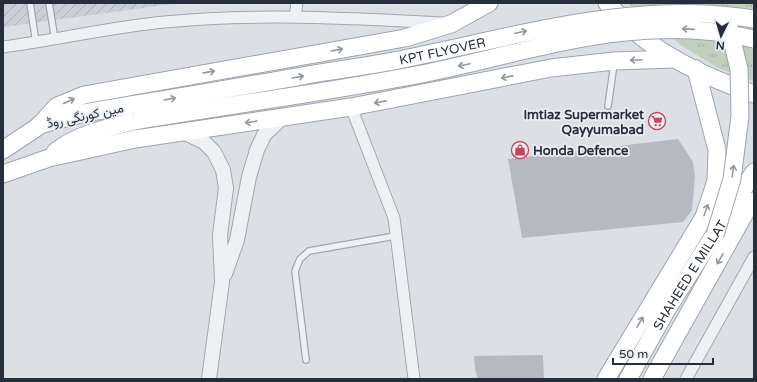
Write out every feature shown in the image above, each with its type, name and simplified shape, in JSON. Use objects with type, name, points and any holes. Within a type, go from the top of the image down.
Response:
[{"type":"main road","points":[[3,150],[39,126],[57,106],[84,95],[405,38],[451,24],[488,3]]},
{"type":"main road","points":[[607,3],[638,34],[675,59],[754,94]]},
{"type":"main road","points":[[715,235],[732,179],[740,116],[739,69],[735,47],[721,3]]},
{"type":"main road","name":"KPT FLYOVER","points":[[135,112],[413,58],[554,25],[640,11],[685,11],[732,14],[754,19]]},
{"type":"main road","name":"KPT FLYOVER","points":[[135,112],[398,78],[584,37],[639,29],[683,29],[727,32],[754,39]]},
{"type":"main road","points":[[3,174],[49,158],[135,139],[350,107],[551,68],[614,61],[675,59]]},
{"type":"main road","points":[[606,379],[704,217],[716,181],[717,150],[696,69]]},
{"type":"main road","name":"مین کورنگی روڈ","points":[[39,126],[84,113],[135,112]]},
{"type":"main road","name":"مین کورنگی روڈ","points":[[49,158],[63,146],[135,112]]},
{"type":"main road","name":"SHAHEED E MILLAT","points":[[628,379],[666,311],[754,172]]},
{"type":"main road","name":"SHAHEED E MILLAT","points":[[652,379],[745,213],[754,200]]},
{"type":"street","points":[[295,16],[297,3]]},
{"type":"street","points":[[3,47],[164,22],[221,18],[295,16],[367,18],[451,24]]},
{"type":"street","points":[[350,107],[394,218],[395,236],[414,379]]},
{"type":"street","points":[[222,282],[237,240],[249,177],[257,150],[264,135],[283,118]]},
{"type":"street","points":[[185,132],[204,142],[214,152],[223,170],[226,188],[220,235],[222,282],[208,379]]},
{"type":"street","points":[[686,379],[753,260]]},
{"type":"lane","points":[[30,3],[36,43]]},
{"type":"lane","points":[[50,3],[55,40]]},
{"type":"lane","points":[[608,106],[614,61]]},
{"type":"lane","points":[[306,360],[295,271],[300,259],[309,251],[395,236]]},
{"type":"shaded area","points":[[3,3],[180,3],[3,27]]},
{"type":"green space","points":[[628,3],[754,3],[754,81],[720,69],[682,46]]},
{"type":"building","points":[[678,139],[693,162],[695,177],[692,210],[683,222],[522,238],[508,159]]},
{"type":"building","points":[[543,355],[544,379],[478,379],[475,369],[474,356]]},
{"type":"place","name":"Imtiaz Supermarket Qayyumabad","points":[[657,121]]},
{"type":"place","name":"Honda Defence","points":[[520,150]]}]
